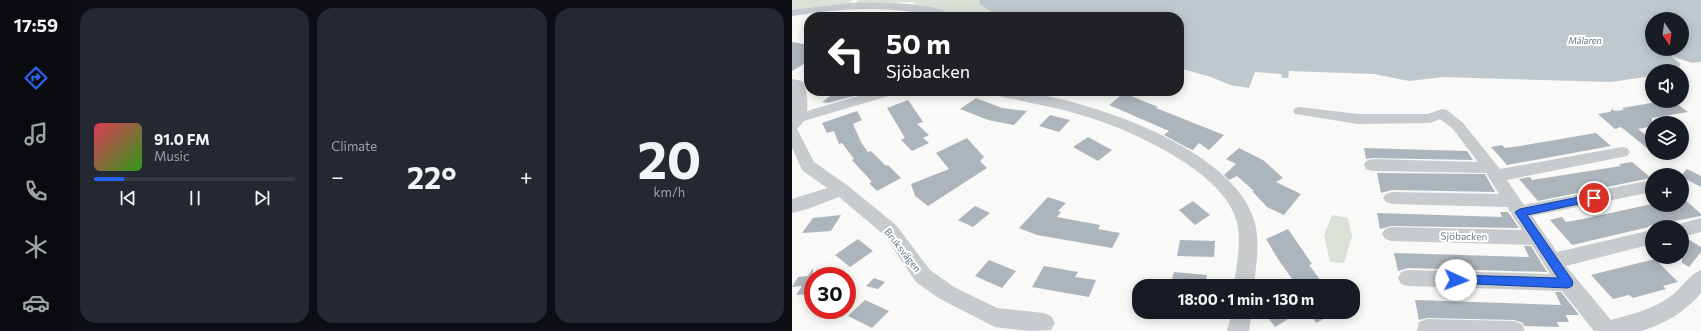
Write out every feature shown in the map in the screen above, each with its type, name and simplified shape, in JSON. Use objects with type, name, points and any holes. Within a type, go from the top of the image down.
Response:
[{"type":"street","points":[[792,13],[864,6],[903,5],[929,12]]},
{"type":"street","points":[[792,83],[797,84],[802,101],[794,126]]},
{"type":"street","points":[[794,126],[876,96]]},
{"type":"street","points":[[1019,96],[1062,105],[1110,120],[1158,141],[1206,169],[1223,184],[1236,199],[1246,222],[1248,248],[1245,279]]},
{"type":"street","points":[[1300,111],[1358,119],[1430,118],[1442,113],[1458,126],[1493,172],[1568,283],[1607,331],[1652,319],[1672,309],[1692,290],[1701,278]]},
{"type":"street","name":"Bruksvägen","points":[[794,126],[808,166],[841,189],[890,230],[923,276],[947,293],[995,317],[1044,323]]},
{"type":"street","points":[[1372,165],[1493,172],[1622,152]]},
{"type":"street","points":[[1392,198],[1517,207],[1645,187]]},
{"type":"street","points":[[792,206],[802,204],[841,189]]},
{"type":"street","points":[[1689,228],[1701,225]]},
{"type":"street","name":"Sjöbacken","points":[[1391,234],[1537,238]]},
{"type":"street","points":[[1553,261],[1645,239]]},
{"type":"street","points":[[1408,278],[1568,283]]},
{"type":"street","points":[[1238,331],[1241,319]]},
{"type":"street","points":[[1427,329],[1514,331]]},
{"type":"shaded area","points":[[792,0],[853,0],[845,5],[792,11]]},
{"type":"shaded area","points":[[859,0],[979,0],[980,5],[992,12],[945,12],[915,4],[913,2],[860,4],[856,2]]},
{"type":"shaded area","points":[[1332,215],[1348,218],[1352,236],[1344,263],[1330,262],[1324,235]]},
{"type":"water","name":"Mälaren","points":[[979,0],[1701,0],[1701,62],[1692,63],[1671,56],[1681,64],[1645,64],[1645,77],[1611,82],[1443,77],[1409,81],[1374,74],[1289,71],[1288,78],[1282,78],[1281,74],[1255,72],[1249,88],[1230,85],[1211,77],[1184,69],[1184,12],[992,12],[980,5]]},
{"type":"building","points":[[792,42],[804,44],[804,64],[792,71]]},
{"type":"building","points":[[830,96],[854,96],[828,103],[822,102]]},
{"type":"building","points":[[1120,96],[1131,96],[1158,107],[1156,108],[1224,135],[1209,150],[1199,143],[1193,150],[1164,135],[1169,131],[1109,105]]},
{"type":"building","points":[[976,98],[1002,108],[1027,111],[1014,125],[988,120],[960,109]]},
{"type":"building","points":[[908,100],[923,122],[917,124],[929,135],[923,138],[929,143],[912,151],[901,140],[905,138],[887,108]]},
{"type":"building","points":[[1645,104],[1645,108],[1683,108],[1688,112],[1664,116],[1645,116],[1645,128],[1638,129],[1645,134],[1645,146],[1621,127],[1615,129],[1598,114],[1610,112],[1612,109],[1615,111],[1624,110],[1622,108]]},
{"type":"building","points":[[857,111],[862,120],[853,124],[861,142],[868,152],[871,151],[901,178],[877,191],[869,183],[872,182],[852,160],[854,159],[842,143],[839,144],[834,131],[827,133],[822,123]]},
{"type":"building","points":[[1050,115],[1070,120],[1059,132],[1039,126]]},
{"type":"building","points":[[1596,133],[1611,146],[1507,165],[1491,147],[1502,145],[1505,148],[1520,146]]},
{"type":"building","points":[[1088,137],[1112,150],[1098,161],[1073,147]]},
{"type":"building","points":[[967,138],[984,157],[980,161],[987,168],[928,206],[915,196],[911,184],[949,169],[936,153]]},
{"type":"building","points":[[1239,148],[1263,160],[1283,178],[1276,182],[1301,194],[1284,215],[1267,207],[1252,191],[1254,191],[1237,176],[1229,180],[1224,175],[1236,164],[1226,159]]},
{"type":"building","points":[[1364,148],[1467,151],[1473,160],[1366,159]]},
{"type":"building","points":[[1632,162],[1645,173],[1645,179],[1538,201],[1519,179],[1530,177],[1532,180],[1621,166],[1619,164]]},
{"type":"building","points":[[1689,170],[1701,176],[1701,187],[1689,181]]},
{"type":"building","points":[[1377,173],[1485,174],[1495,192],[1392,190],[1381,193]]},
{"type":"building","points":[[1048,197],[1066,203],[1058,211],[1061,212],[1057,217],[1100,225],[1098,229],[1120,233],[1112,248],[1037,235],[1019,228]]},
{"type":"building","points":[[1193,201],[1210,215],[1195,225],[1179,210]]},
{"type":"building","points":[[1689,203],[1701,214],[1701,216],[1680,220],[1645,220],[1645,228],[1572,245],[1550,220],[1562,217],[1566,222],[1645,206],[1645,212],[1689,212]]},
{"type":"building","points":[[975,206],[990,213],[973,227],[958,220]]},
{"type":"building","points":[[1500,212],[1508,212],[1519,228],[1391,226],[1380,229],[1377,213],[1502,217]]},
{"type":"building","points":[[841,215],[831,231],[802,233],[813,218]]},
{"type":"building","points":[[1288,229],[1312,264],[1309,265],[1320,279],[1292,279],[1266,239]]},
{"type":"building","points":[[858,239],[873,251],[850,267],[835,255]]},
{"type":"building","points":[[1180,240],[1215,241],[1214,257],[1177,256]]},
{"type":"building","points":[[1689,240],[1701,247],[1701,252],[1689,267],[1684,264],[1689,264]]},
{"type":"building","points":[[1524,246],[1531,246],[1547,272],[1408,268],[1398,271],[1394,253],[1529,257]]},
{"type":"building","points":[[989,260],[1016,271],[1002,288],[975,276]]},
{"type":"building","points":[[1645,262],[1645,264],[1660,264],[1678,282],[1663,286],[1666,289],[1633,298],[1629,295],[1613,299],[1591,275]]},
{"type":"building","points":[[1044,266],[1078,272],[1075,277],[1096,280],[1089,297],[1032,287]]},
{"type":"building","points":[[1174,272],[1207,275],[1206,279],[1172,279]]},
{"type":"building","points":[[804,276],[804,294],[796,295],[802,286],[792,287],[798,277]]},
{"type":"building","points":[[874,278],[885,282],[878,289],[866,286]]},
{"type":"building","points":[[1555,292],[1561,292],[1579,315],[1566,315],[1569,322],[1557,322],[1559,327],[1524,326],[1523,323],[1514,320],[1427,318],[1419,320],[1415,300],[1561,305]]},
{"type":"building","points":[[865,300],[889,311],[872,328],[854,319],[856,319],[856,308]]},
{"type":"building","points":[[1269,319],[1288,319],[1275,327]]},
{"type":"building","points":[[1313,319],[1324,319],[1316,323]]},
{"type":"route","points":[[1456,280],[1568,283],[1520,212],[1594,198]]}]
